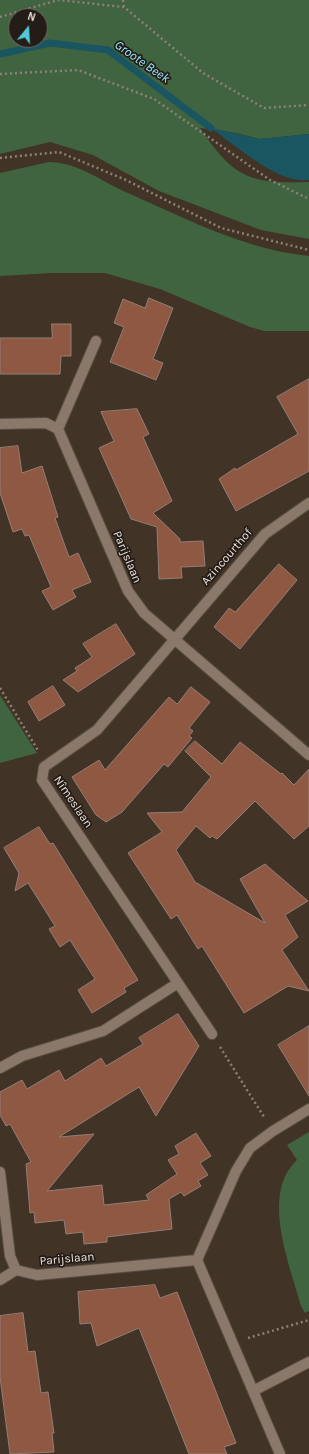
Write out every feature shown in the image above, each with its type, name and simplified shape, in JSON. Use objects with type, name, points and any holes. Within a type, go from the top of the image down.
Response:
[{"type":"street","points":[[0,424],[46,423],[58,429],[96,342]]},
{"type":"street","name":"Parijslaan","points":[[58,429],[128,591],[144,613],[309,755]]},
{"type":"street","name":"Azincourthof","points":[[174,638],[265,534],[309,503]]},
{"type":"street","name":"Nîmeslaan","points":[[174,638],[97,730],[44,767],[42,780],[212,1034]]},
{"type":"street","points":[[0,1068],[22,1056],[103,1031],[178,983]]},
{"type":"street","points":[[280,1454],[197,1260],[236,1172],[250,1148],[273,1131],[309,1109]]},
{"type":"street","points":[[0,1172],[10,1256],[16,1270],[0,1280]]},
{"type":"street","name":"Parijslaan","points":[[16,1270],[37,1275],[197,1260]]},
{"type":"street","points":[[253,1391],[309,1362]]},
{"type":"path","points":[[0,17],[58,0],[124,7],[203,73],[264,108],[309,105]]},
{"type":"path","points":[[123,0],[124,7]]},
{"type":"path","points":[[0,74],[78,70],[154,99],[270,180],[309,199]]},
{"type":"path","points":[[0,158],[59,152],[126,180],[221,228],[309,250]]},
{"type":"path","points":[[0,688],[39,752],[44,767]]},
{"type":"path","points":[[212,1034],[273,1131]]},
{"type":"path","points":[[233,1342],[309,1320]]},
{"type":"green space","points":[[0,0],[309,0],[309,134],[260,139],[236,133],[200,128],[223,158],[234,168],[245,174],[257,179],[271,181],[309,182],[309,239],[261,230],[159,191],[93,155],[50,142],[0,154]]},
{"type":"green space","points":[[49,162],[70,165],[90,173],[118,189],[199,225],[236,239],[273,250],[309,256],[309,331],[264,331],[250,327],[160,289],[105,273],[52,273],[0,276],[0,173]]},
{"type":"green space","points":[[0,695],[37,753],[0,763]]},
{"type":"green space","points":[[309,1132],[309,1311],[305,1313],[301,1306],[285,1251],[279,1210],[280,1191],[286,1174],[297,1160],[287,1145]]},
{"type":"water","points":[[211,128],[260,139],[309,134],[309,180],[293,179],[272,171],[250,157]]},
{"type":"building","points":[[149,298],[173,308],[153,359],[163,363],[156,380],[110,362],[124,327],[114,323],[123,299],[145,308]]},
{"type":"building","points":[[52,324],[71,324],[71,356],[61,356],[60,374],[0,374],[0,338],[52,338]]},
{"type":"building","points":[[309,379],[309,471],[236,511],[219,479],[235,468],[236,470],[298,434],[277,397]]},
{"type":"building","points":[[137,409],[149,434],[143,437],[172,501],[153,513],[180,539],[180,542],[203,541],[205,566],[181,567],[182,578],[159,579],[157,527],[131,519],[99,448],[114,441],[101,412]]},
{"type":"building","points":[[18,446],[22,473],[42,466],[58,517],[55,518],[69,557],[78,553],[91,582],[72,590],[76,597],[53,610],[42,591],[51,587],[29,535],[25,536],[22,529],[13,532],[0,493],[0,448]]},
{"type":"building","points":[[279,564],[297,580],[240,649],[214,627],[229,608],[235,612]]},
{"type":"building","points":[[116,624],[135,654],[78,692],[63,680],[77,671],[75,668],[92,657],[83,644]]},
{"type":"building","points":[[53,686],[65,705],[39,721],[28,702]]},
{"type":"building","points":[[191,687],[210,702],[189,728],[193,731],[189,736],[192,738],[168,767],[164,764],[122,812],[106,822],[96,815],[72,777],[99,760],[105,770],[169,697],[177,704]]},
{"type":"building","points":[[195,741],[222,764],[240,742],[281,774],[282,773],[294,785],[309,769],[309,826],[294,839],[255,801],[217,839],[212,836],[210,838],[196,826],[176,850],[195,882],[265,923],[240,879],[265,864],[308,901],[285,915],[298,937],[282,950],[309,991],[288,986],[244,1013],[202,946],[198,949],[177,915],[171,919],[128,853],[162,832],[147,813],[182,812],[211,777],[185,751]]},
{"type":"building","points":[[39,827],[50,844],[53,843],[138,980],[124,988],[126,992],[92,1013],[78,990],[95,979],[70,940],[60,947],[49,929],[55,926],[28,883],[15,891],[19,873],[4,848]]},
{"type":"building","points":[[178,1014],[199,1046],[156,1116],[139,1087],[59,1137],[94,1134],[47,1191],[102,1185],[104,1205],[149,1200],[146,1195],[177,1174],[168,1160],[179,1154],[175,1146],[196,1133],[211,1156],[200,1163],[208,1175],[198,1181],[201,1186],[184,1196],[181,1192],[169,1199],[172,1229],[107,1237],[107,1242],[84,1244],[83,1232],[66,1234],[64,1220],[35,1223],[34,1212],[30,1213],[26,1164],[31,1162],[10,1124],[6,1126],[0,1115],[0,1092],[22,1080],[27,1089],[59,1070],[65,1081],[101,1058],[106,1066],[143,1044],[139,1038]]},
{"type":"building","points":[[309,1026],[309,1096],[278,1045]]},
{"type":"building","points":[[155,1285],[160,1298],[177,1292],[236,1443],[224,1447],[227,1454],[189,1454],[139,1328],[97,1346],[91,1323],[80,1324],[78,1292]]},
{"type":"building","points":[[23,1313],[28,1352],[35,1351],[41,1393],[48,1392],[54,1433],[52,1433],[54,1452],[10,1454],[0,1377],[0,1316]]},
{"type":"waterway","name":"Groote Beek","points":[[0,54],[50,43],[108,50],[211,128]]}]
